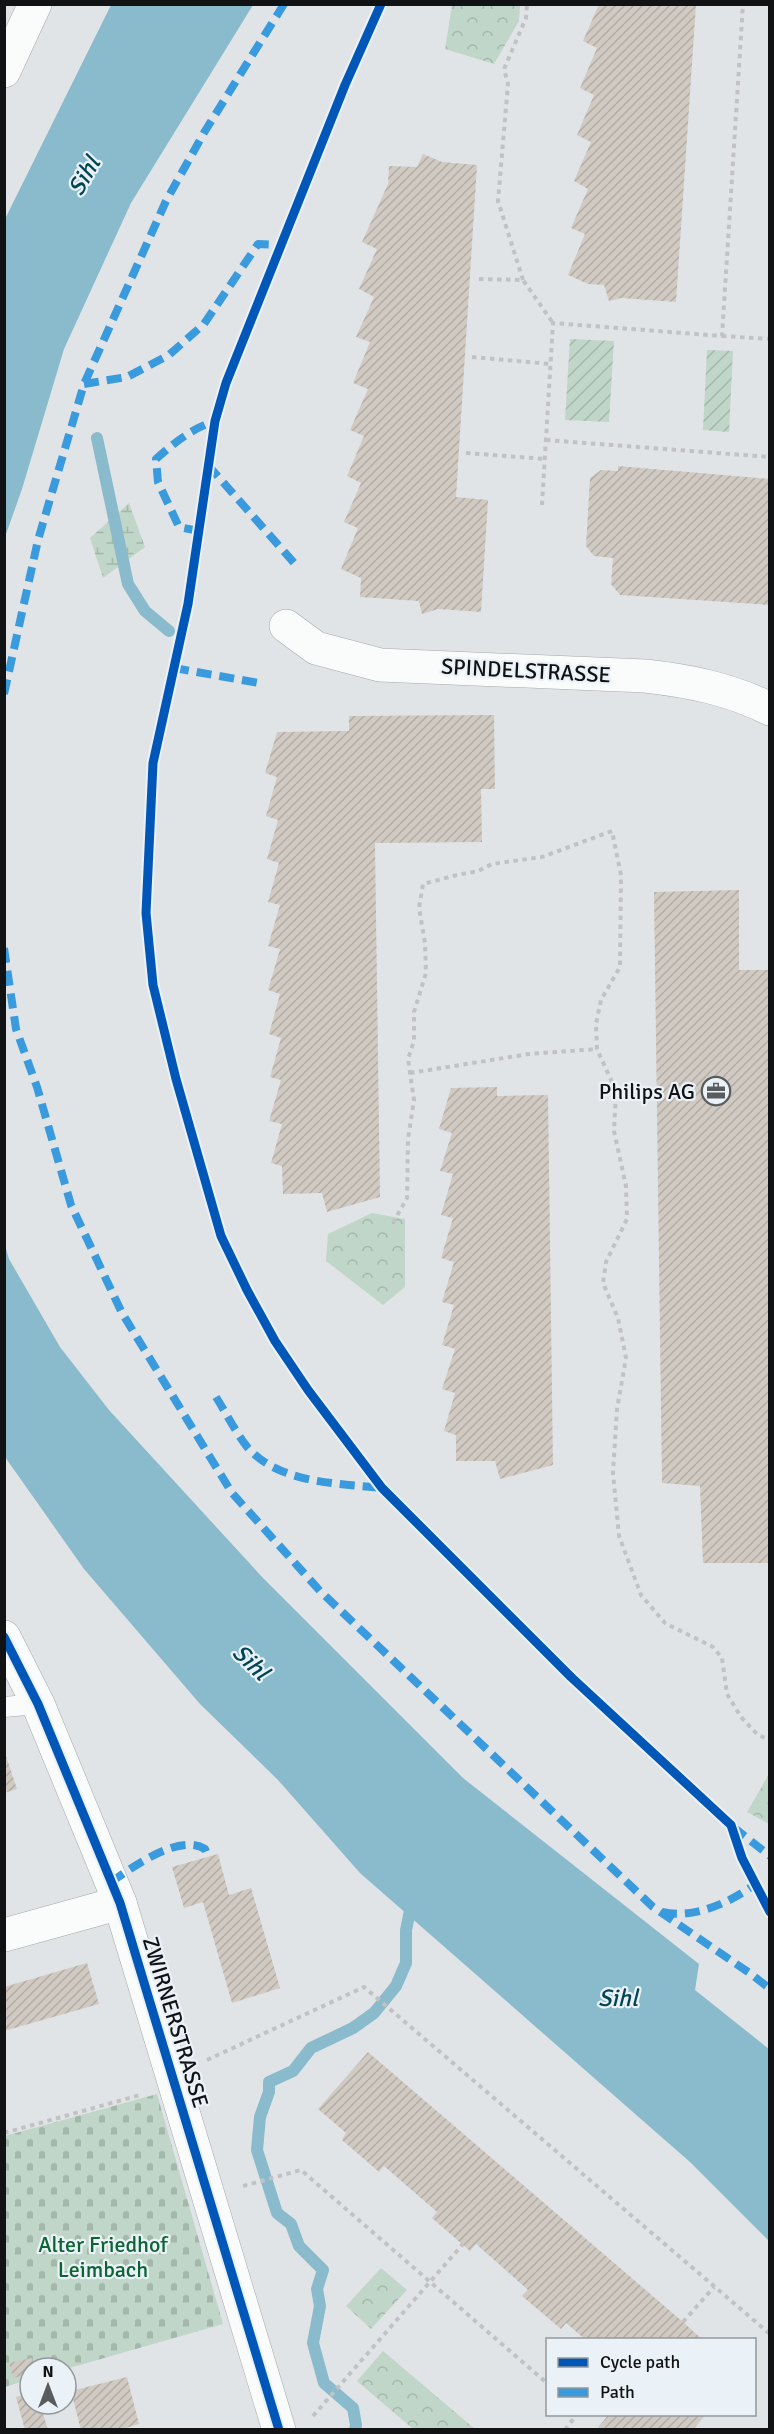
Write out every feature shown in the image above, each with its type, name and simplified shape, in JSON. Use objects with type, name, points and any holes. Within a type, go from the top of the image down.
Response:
[{"type":"street","points":[[4,71],[35,4]]},
{"type":"street","name":"SPINDELSTRASSE","points":[[286,626],[316,648],[380,664],[645,675],[722,688],[770,710]]},
{"type":"street","name":"ZWIRNERSTRASSE","points":[[4,1637],[38,1704],[120,1903],[163,2088],[279,2430]]},
{"type":"street","points":[[4,1935],[120,1903]]},
{"type":"lane","points":[[4,1707],[38,1704]]},
{"type":"path","points":[[527,4],[526,18],[504,69],[508,84],[498,201],[523,280],[553,323],[542,505]]},
{"type":"path","points":[[722,336],[743,4]]},
{"type":"path","points":[[479,279],[523,280]]},
{"type":"path","points":[[553,323],[770,339]]},
{"type":"path","points":[[472,357],[550,364]]},
{"type":"path","points":[[546,440],[770,457]]},
{"type":"path","points":[[466,453],[545,459]]},
{"type":"path","points":[[393,1223],[407,1198],[408,1139],[414,1100],[408,1059],[414,1041],[414,1012],[426,973],[425,943],[419,908],[423,884],[478,872],[492,864],[542,857],[612,831],[621,875],[620,967],[602,1000],[596,1024],[597,1049],[616,1091],[614,1131],[626,1186],[627,1219],[606,1262],[603,1283],[618,1318],[626,1358],[617,1409],[613,1473],[619,1536],[640,1595],[665,1623],[713,1647],[722,1658],[727,1694],[741,1717],[758,1735],[770,1740]]},
{"type":"path","points":[[410,1073],[529,1054],[597,1049]]},
{"type":"path","points":[[4,2133],[163,2088],[193,2067],[364,1987],[770,2334]]},
{"type":"path","points":[[245,2185],[301,2170],[546,2382]]},
{"type":"path","points":[[319,2409],[462,2244]]},
{"type":"path","points":[[683,2322],[714,2287]]},
{"type":"path","points":[[565,2430],[576,2416]]},
{"type":"green space","points":[[452,5],[520,5],[519,21],[494,64],[445,49]]},
{"type":"green space","points":[[570,339],[614,341],[609,422],[565,420]]},
{"type":"green space","points":[[707,350],[733,351],[729,432],[703,430]]},
{"type":"green space","points":[[129,503],[145,547],[103,578],[90,538]]},
{"type":"green space","points":[[372,1213],[405,1219],[405,1287],[383,1305],[326,1261],[328,1234]]},
{"type":"green space","points":[[769,1774],[770,1824],[747,1812]]},
{"type":"green space","name":"Alter Friedhof Leimbach","points":[[157,2094],[223,2324],[78,2366],[78,2356],[18,2356],[18,2383],[5,2387],[5,2136]]},
{"type":"green space","points":[[381,2268],[407,2290],[371,2329],[346,2306]]},
{"type":"green space","points":[[383,2351],[475,2429],[413,2429],[357,2381]]},
{"type":"water","name":"Sihl","points":[[111,5],[253,5],[131,203],[64,349],[22,489],[5,537],[5,219]]},
{"type":"water","name":"Sihl","points":[[4,1242],[9,1259],[60,1347],[109,1410],[263,1578],[463,1778],[699,1964],[695,1990],[769,2049],[769,2241],[690,2162],[360,1873],[278,1780],[200,1704],[84,1569],[5,1457]]},
{"type":"building","points":[[599,4],[696,4],[676,302],[621,298],[609,301],[604,285],[588,284],[568,275],[585,234],[571,228],[588,189],[574,181],[591,142],[577,135],[594,95],[580,88],[597,48],[583,41]]},
{"type":"building","points":[[423,154],[442,162],[477,165],[456,497],[488,500],[481,612],[438,609],[422,614],[419,601],[360,597],[361,578],[341,569],[358,528],[344,522],[361,483],[347,476],[364,436],[350,430],[368,389],[353,383],[370,342],[356,337],[374,297],[359,289],[377,249],[362,242],[388,184],[389,166],[417,167]]},
{"type":"building","points":[[618,466],[770,479],[770,605],[620,595],[611,584],[613,558],[594,556],[586,546],[590,478],[601,470],[618,471]]},
{"type":"building","points":[[494,715],[495,789],[481,789],[482,842],[375,843],[380,1197],[327,1212],[322,1193],[283,1194],[282,1166],[271,1163],[282,1124],[269,1121],[281,1080],[270,1077],[281,1038],[269,1034],[280,994],[268,990],[280,949],[268,946],[280,905],[268,902],[279,863],[267,859],[278,820],[266,816],[277,777],[265,773],[277,732],[349,731],[349,716]]},
{"type":"building","points":[[739,890],[739,970],[770,970],[770,1563],[703,1563],[700,1486],[662,1483],[654,892]]},
{"type":"building","points":[[497,1087],[497,1096],[548,1095],[553,1465],[500,1479],[495,1461],[456,1461],[456,1435],[444,1431],[455,1393],[442,1389],[455,1349],[442,1345],[454,1305],[442,1302],[454,1262],[441,1258],[453,1218],[441,1215],[453,1174],[440,1171],[452,1133],[439,1129],[451,1088]]},
{"type":"building","points":[[4,1750],[17,1789],[4,1793]]},
{"type":"building","points":[[218,1854],[229,1895],[251,1888],[280,1988],[232,2003],[203,1902],[184,1908],[172,1867]]},
{"type":"building","points":[[87,1963],[99,2004],[4,2031],[4,1987]]},
{"type":"building","points":[[368,2052],[701,2338],[584,2338],[566,2323],[561,2329],[522,2296],[528,2290],[476,2244],[470,2251],[432,2218],[437,2212],[384,2166],[379,2172],[342,2140],[346,2133],[318,2109]]},
{"type":"building","points":[[18,2361],[18,2377],[13,2378],[9,2363]]},
{"type":"building","points":[[127,2377],[139,2424],[119,2430],[81,2430],[77,2416],[78,2389]]},
{"type":"building","points":[[21,2416],[44,2416],[48,2430],[25,2430]]},
{"type":"building","points":[[607,2416],[704,2416],[693,2430],[596,2430]]},
{"type":"waterway","points":[[97,438],[128,584],[145,611],[169,631]]},
{"type":"waterway","points":[[355,2430],[353,2408],[324,2383],[313,2343],[320,2306],[317,2289],[323,2270],[299,2246],[291,2224],[277,2213],[257,2150],[260,2117],[269,2092],[269,2082],[293,2071],[311,2048],[353,2028],[374,2013],[396,1986],[406,1963],[406,1930],[412,1901]]},
{"type":"marked path","points":[[4,694],[38,540],[84,384],[166,201],[205,131],[284,4]]},
{"type":"marked path","points":[[84,384],[127,377],[169,355],[204,324],[258,244],[282,245]]},
{"type":"marked path","points":[[199,531],[179,527],[158,482],[156,459],[183,437],[215,421]]},
{"type":"marked path","points":[[208,465],[295,564]]},
{"type":"marked path","points":[[174,668],[259,683]]},
{"type":"marked path","points":[[4,948],[16,1029],[37,1087],[71,1205],[122,1313],[232,1493],[320,1591],[653,1907],[770,1989]]},
{"type":"marked path","points":[[216,1397],[248,1448],[261,1460],[277,1469],[311,1480],[382,1488]]},
{"type":"marked path","points":[[733,1827],[770,1856]]},
{"type":"marked path","points":[[111,1882],[170,1848],[194,1845],[205,1849],[208,1856]]},
{"type":"marked path","points":[[662,1912],[674,1914],[711,1908],[734,1898],[754,1885]]},
{"type":"cycle path","points":[[381,4],[345,85],[226,383],[215,421],[188,604],[153,763],[146,913],[153,985],[176,1079],[221,1236],[275,1341],[308,1390],[382,1488],[571,1677],[731,1825],[742,1858],[770,1912]]},
{"type":"cycle path","points":[[4,1637],[38,1704],[120,1903],[279,2430]]},
{"type":"place","name":"Philips AG","points":[[716,1091]]}]
